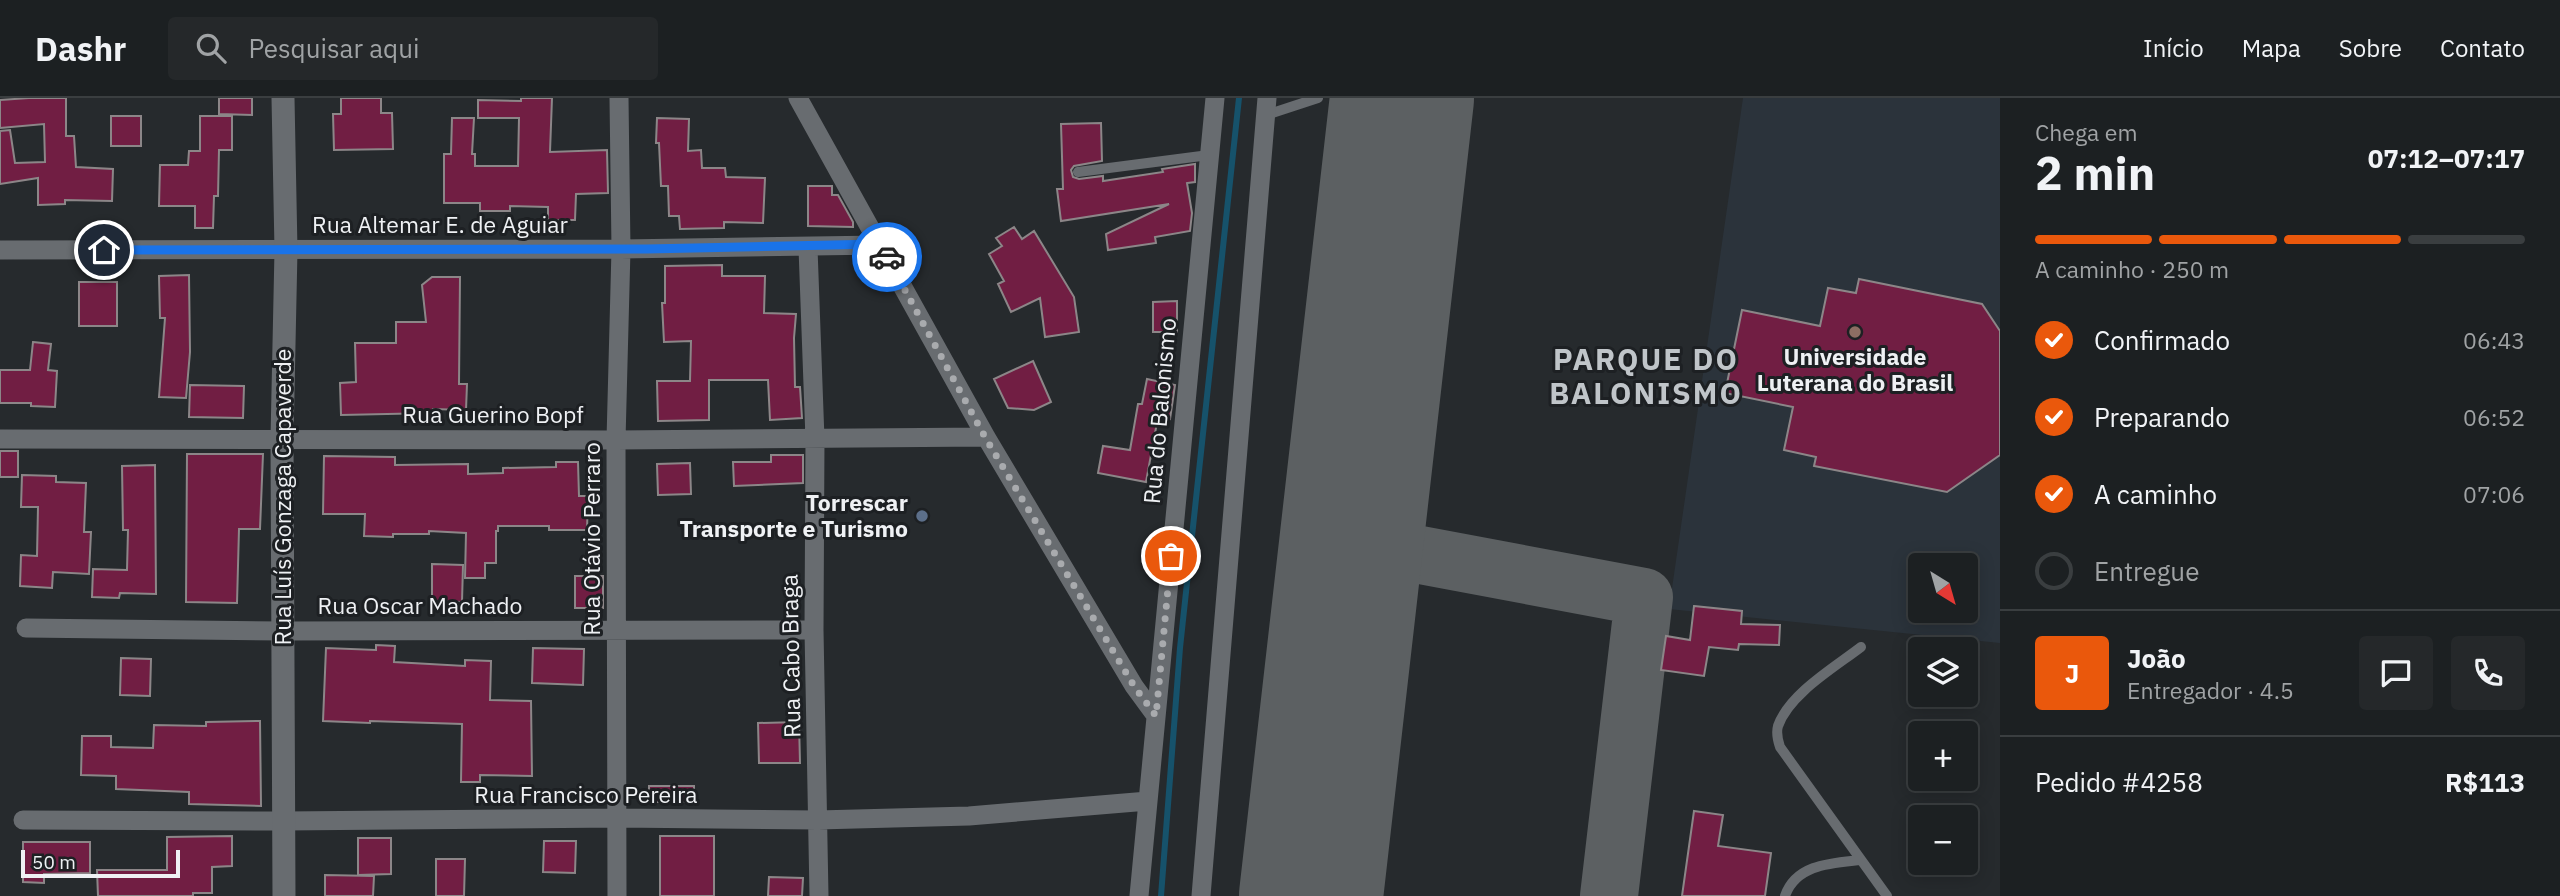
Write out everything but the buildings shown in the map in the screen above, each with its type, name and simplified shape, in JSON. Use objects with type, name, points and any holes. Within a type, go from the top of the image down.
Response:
[{"type":"street","name":"Rua Luís Gonzaga Capaverde","points":[[284,98],[284,896]]},
{"type":"street","name":"Rua Otávio Perraro","points":[[617,896],[616,440],[621,249],[619,98]]},
{"type":"street","points":[[797,98],[985,437],[1134,686],[1156,716]]},
{"type":"street","name":"Rua do Balonismo","points":[[1139,896],[1215,98]]},
{"type":"street","points":[[1201,896],[1266,107]]},
{"type":"street","name":"Rua Altemar E. de Aguiar","points":[[0,250],[808,248],[880,244]]},
{"type":"street","name":"Rua Cabo Braga","points":[[808,248],[815,439],[814,630],[819,896]]},
{"type":"street","name":"Rua Guerino Bopf","points":[[0,439],[616,440],[985,437]]},
{"type":"street","name":"Rua Oscar Machado","points":[[26,628],[283,631],[814,630]]},
{"type":"street","name":"Rua Francisco Pereira","points":[[23,820],[818,820],[969,816],[1148,801]]},
{"type":"lane","points":[[1266,107],[1318,98]]},
{"type":"lane","points":[[1078,172],[1209,155]]},
{"type":"lane","points":[[1861,647],[1799,695],[1777,726],[1777,738],[1780,747],[1887,896]]},
{"type":"lane","points":[[1785,896],[1800,874],[1816,866],[1860,860]]},
{"type":"shaded area","name":"Universidade Luterana do Brasil","points":[[1743,98],[2000,98],[2000,643],[1978,641],[1978,637],[1942,637],[1669,609]]},
{"type":"waterway","points":[[1161,896],[1180,648],[1239,98]]},
{"type":"taxiway","points":[[1351,542],[1644,597],[1609,896]]},
{"type":"runway","points":[[1311,896],[1402,98]]},
{"type":"way so far","points":[[887,257],[985,437],[1134,686],[1156,716],[1171,556]]},
{"type":"place","name":"Universidade Luterana do Brasil","points":[[1855,332]]},
{"type":"place","name":"Torrescar Transporte e Turismo","points":[[922,516]]},
{"type":"district","name":"PARQUE DO BALONISMO","points":[[1646,377]]},
{"type":"route","points":[[104,250],[808,248],[880,244],[887,257]]}]
